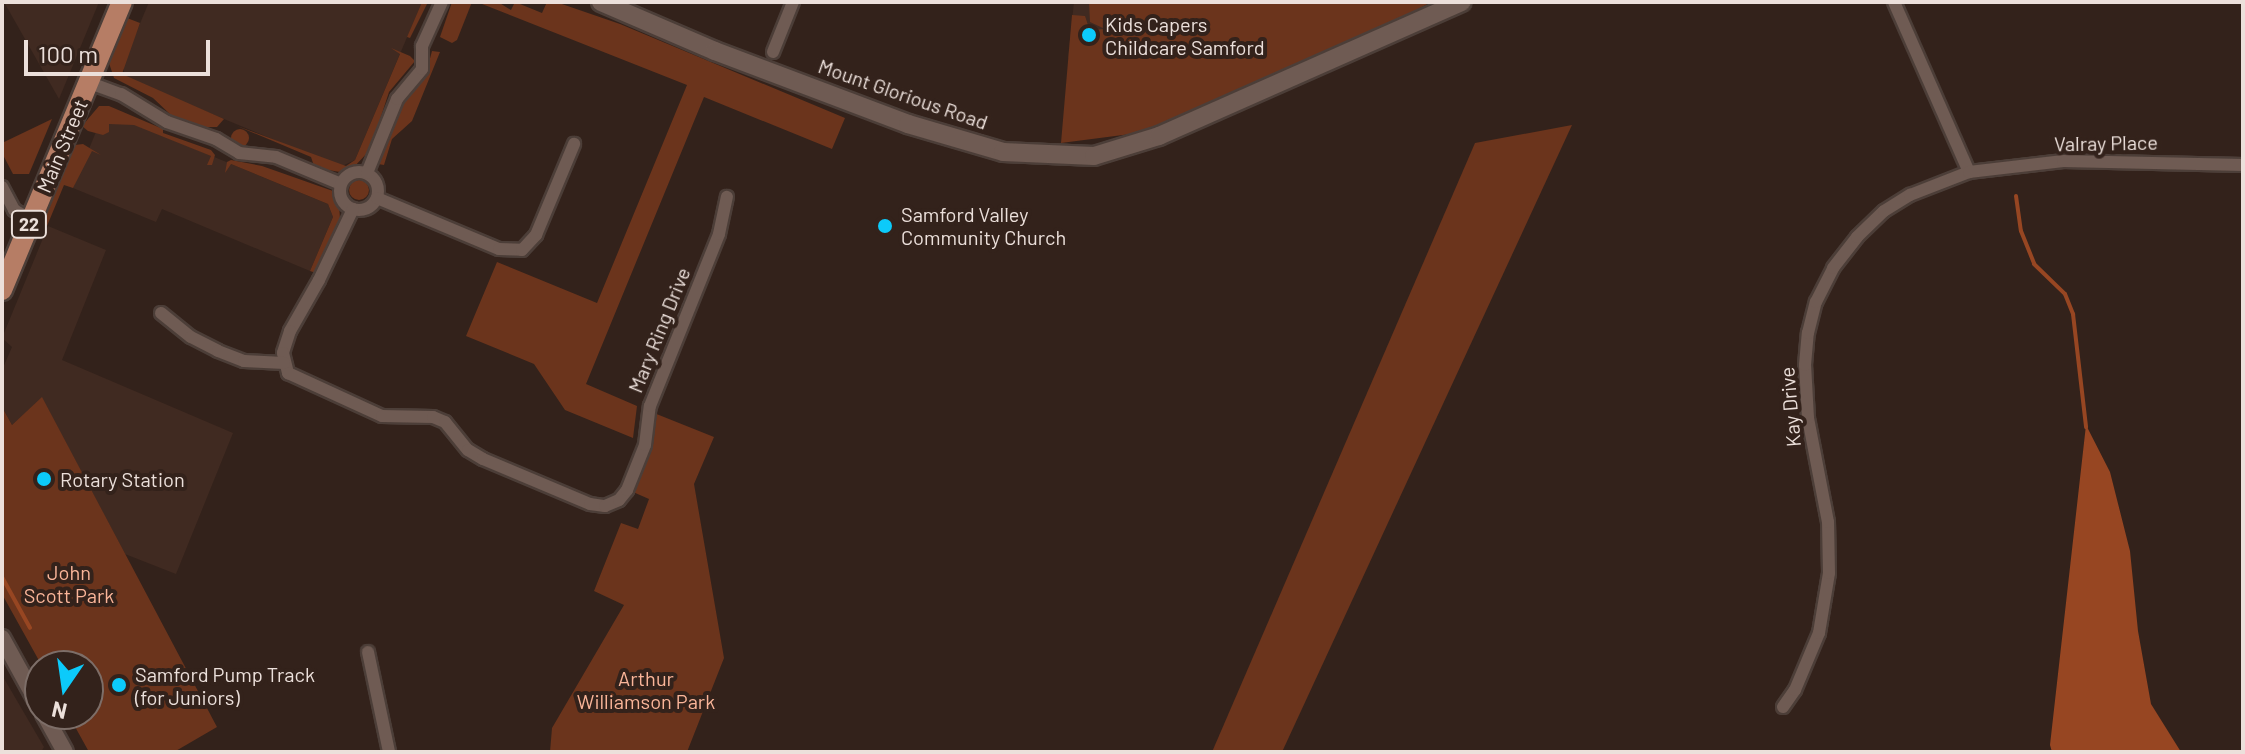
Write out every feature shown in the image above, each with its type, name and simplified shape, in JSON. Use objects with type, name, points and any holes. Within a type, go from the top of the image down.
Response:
[{"type":"main road","name":"Main Street","points":[[2,290],[122,2]]},
{"type":"main road","name":"Mount Glorious Road","points":[[601,2],[715,51],[908,124],[1003,152],[1094,156],[1159,136],[1462,2]]},
{"type":"street","points":[[367,173],[397,99],[422,69],[422,46],[442,2]]},
{"type":"street","points":[[773,52],[793,2]]},
{"type":"street","points":[[1894,2],[1969,172]]},
{"type":"street","points":[[90,83],[121,94],[167,122],[216,139],[239,153],[276,157],[341,184]]},
{"type":"street","points":[[377,198],[499,249],[522,250],[536,235],[574,144]]},
{"type":"street","name":"Valray Place","points":[[1969,172],[2063,161],[2243,165]]},
{"type":"street","name":"Kay Drive","points":[[1783,707],[1795,690],[1819,633],[1829,573],[1828,522],[1808,418],[1805,365],[1816,302],[1833,268],[1884,211],[1910,195],[1969,172]]},
{"type":"street","points":[[367,173],[378,186],[377,198],[364,209],[353,209],[340,196],[341,184],[349,174],[367,173]]},
{"type":"street","points":[[2,187],[14,210],[31,220]]},
{"type":"street","name":"Mary Ring Drive","points":[[284,363],[288,373],[296,380],[382,416],[433,417],[445,422],[468,450],[483,459],[590,504],[605,506],[619,500],[627,490],[640,458],[648,431],[650,406],[719,234],[727,197]]},
{"type":"street","points":[[161,313],[191,337],[218,351],[244,361],[284,363],[283,353],[290,331],[353,209]]},
{"type":"street","points":[[2,638],[24,678]]},
{"type":"street","points":[[368,652],[389,752]]},
{"type":"street","points":[[52,730],[64,752]]},
{"type":"shaded area","points":[[4,2],[99,2],[59,99]]},
{"type":"shaded area","points":[[149,2],[422,2],[355,160],[340,167],[125,78],[123,64]]},
{"type":"shaded area","name":"Kids Capers Childcare Samford","points":[[1074,2],[1134,2],[1093,54],[1068,58]]},
{"type":"shaded area","points":[[115,116],[328,204],[333,217],[310,271],[162,209],[156,222],[73,188],[100,122]]},
{"type":"shaded area","points":[[48,226],[106,250],[62,360],[233,433],[176,574],[125,554],[42,398],[12,425],[2,407],[2,370],[12,347],[2,338]]},
{"type":"shaded area","points":[[2086,425],[2110,472],[2130,551],[2138,631],[2151,704],[2181,752],[2052,752],[2050,745]]},
{"type":"shaded area","points":[[2,675],[24,713],[24,730],[34,730],[44,747],[41,752],[2,752]]},
{"type":"green space","points":[[422,2],[428,2],[410,38],[407,37]]},
{"type":"green space","points":[[452,2],[472,2],[457,40],[452,43],[440,37]]},
{"type":"green space","points":[[477,2],[498,2],[511,10],[515,2],[542,13],[547,2],[556,2],[620,24],[845,118],[832,149],[704,97],[586,384],[637,406],[633,438],[565,410],[534,364],[466,336],[497,262],[597,303],[687,85]]},
{"type":"green space","points":[[1089,2],[1431,2],[1352,46],[1146,132],[1061,143],[1072,15],[1085,16],[1089,28],[1085,41],[1092,30],[1105,29],[1090,22]]},
{"type":"green space","points":[[127,18],[140,23],[122,74],[224,119],[217,127],[197,127],[173,117],[153,98],[114,78],[109,63]]},
{"type":"green space","points":[[391,48],[415,61],[389,92],[370,150],[353,168],[340,172],[322,169],[314,166],[311,157],[237,126],[346,166],[355,160],[400,54]]},
{"type":"green space","points":[[432,51],[440,52],[412,121],[392,139],[384,165],[378,164],[400,107],[425,77]]},
{"type":"green space","points":[[99,106],[109,106],[163,129],[163,133],[211,150],[215,155],[212,165],[207,165],[211,156],[134,125],[109,124],[109,132],[103,135],[88,131],[82,126]]},
{"type":"green space","points":[[52,119],[29,174],[13,174],[2,153],[2,143]]},
{"type":"green space","points":[[1572,125],[1282,752],[1212,752],[1475,143]]},
{"type":"green space","points":[[236,129],[244,129],[249,138],[247,145],[236,147],[231,142],[231,134]]},
{"type":"green space","points":[[83,144],[101,155],[92,151],[73,188],[64,185],[47,226],[41,223],[75,145]]},
{"type":"green space","points":[[231,160],[262,166],[333,191],[339,203],[340,219],[319,274],[310,271],[333,217],[328,204],[231,164],[225,173],[227,162]]},
{"type":"green space","points":[[355,180],[363,180],[369,190],[363,200],[355,200],[349,194],[349,186]]},
{"type":"green space","name":"John Scott Park","points":[[42,397],[217,727],[174,752],[89,752],[77,730],[104,730],[104,650],[33,650],[2,594],[2,407],[12,425]]},
{"type":"green space","name":"Arthur Williamson Park","points":[[654,413],[714,437],[694,484],[724,658],[687,752],[550,752],[552,728],[624,605],[594,591],[621,523],[638,529],[649,499],[633,492],[654,435]]},
{"type":"waterway","points":[[2016,196],[2021,231],[2034,264],[2065,294],[2073,314],[2086,427]]},
{"type":"waterway","points":[[2,577],[30,628]]},
{"type":"place","name":"Kids Capers Childcare Samford","points":[[1089,35]]},
{"type":"place","name":"Samford Valley Community Church","points":[[885,226]]},
{"type":"place","name":"Rotary Station","points":[[44,479]]},
{"type":"place","name":"Samford Pump Track (for Juniors)","points":[[119,685]]}]
